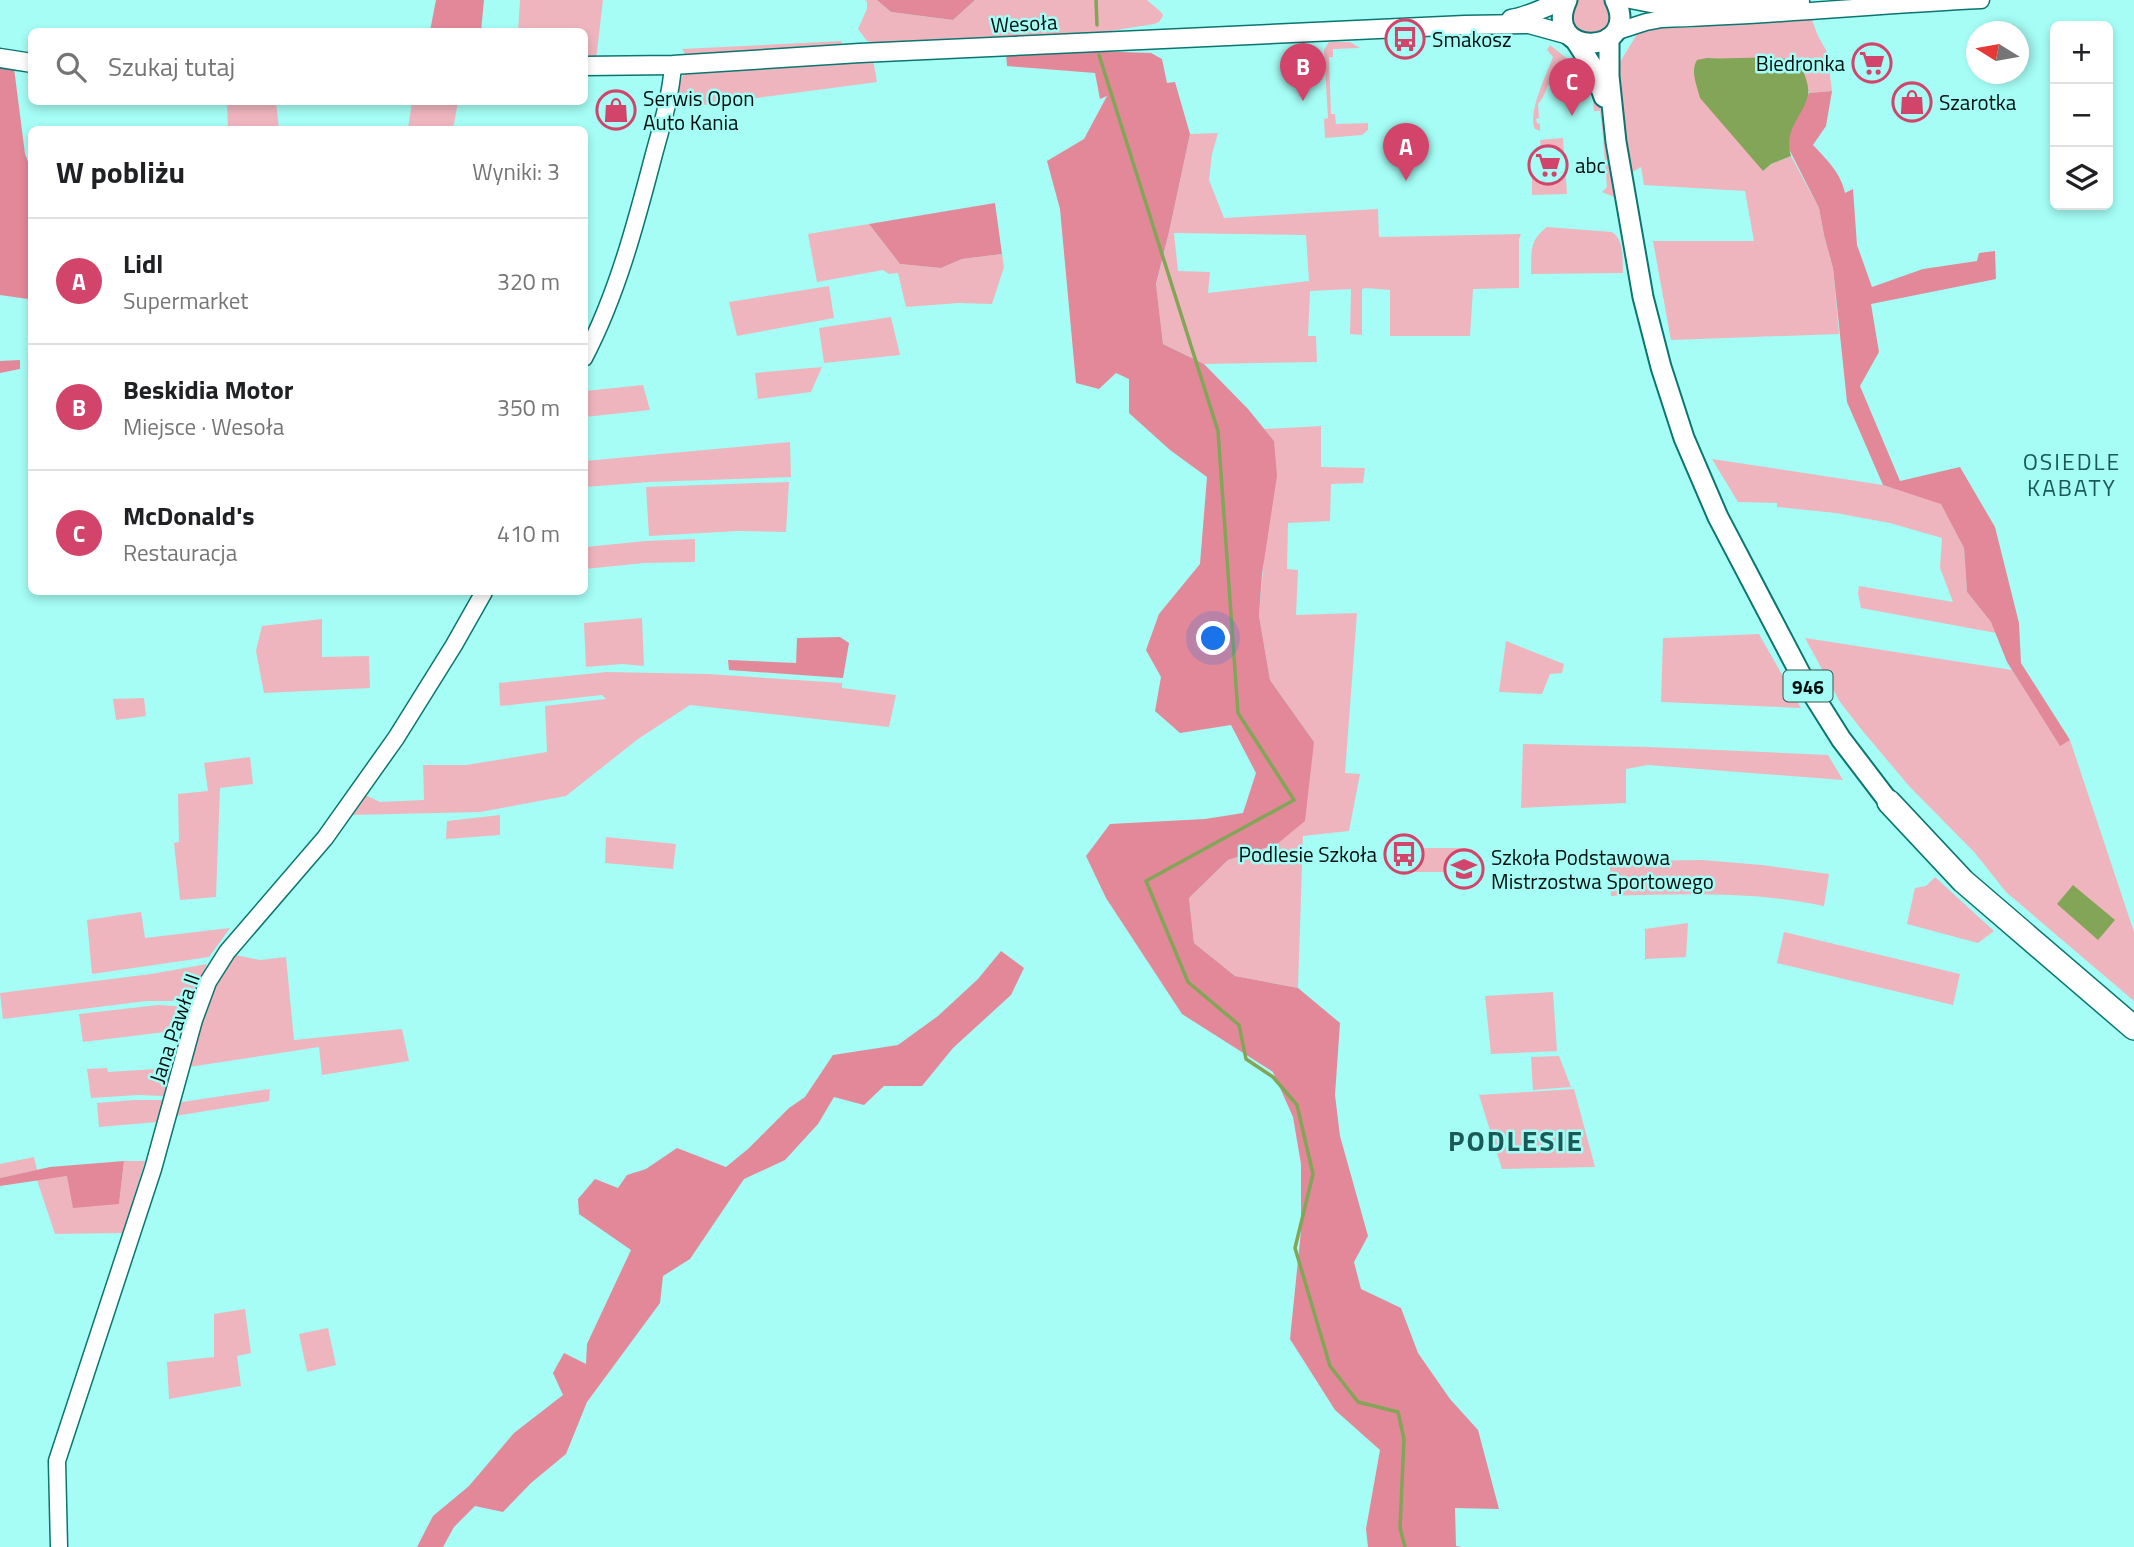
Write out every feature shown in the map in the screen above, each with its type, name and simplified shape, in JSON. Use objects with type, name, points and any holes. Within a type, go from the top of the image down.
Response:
[{"type":"highway","name":"946","points":[[1889,802],[1963,881],[2134,1028]]},
{"type":"main road","points":[[1567,0],[1562,18],[1572,38],[1593,45],[1612,35],[1620,16],[1615,0]]},
{"type":"main road","name":"Wesoła","points":[[1465,25],[1525,17],[1567,0]]},
{"type":"main road","name":"Wesoła","points":[[588,66],[673,65],[1465,25],[1529,24],[1572,38]]},
{"type":"main road","name":"946","points":[[1612,35],[1609,76],[1616,142],[1649,320],[1684,438],[1740,561],[1802,677],[1841,738],[1889,802]]},
{"type":"main road","name":"946","points":[[1572,38],[1599,80],[1616,142]]},
{"type":"main road","points":[[0,58],[28,62]]},
{"type":"street","points":[[1630,0],[1666,7],[1826,2],[1873,5]]},
{"type":"street","points":[[1612,35],[1662,19],[1981,0]]},
{"type":"street","points":[[588,350],[603,318],[634,227],[671,89],[673,65]]},
{"type":"street","name":"Jana Pawła II","points":[[59,1547],[57,1461],[153,1168],[194,1020],[208,982],[227,952],[337,822],[396,738],[482,595]]},
{"type":"shaded area","points":[[436,0],[484,0],[481,28],[431,28]]},
{"type":"shaded area","points":[[520,0],[603,0],[596,60],[588,64],[588,28],[518,28]]},
{"type":"shaded area","points":[[865,0],[877,0],[891,12],[953,20],[975,0],[1147,0],[1163,16],[1154,24],[1010,47],[880,44],[867,41],[858,29],[867,9]]},
{"type":"shaded area","points":[[877,0],[975,0],[953,20],[891,12]]},
{"type":"shaded area","points":[[1576,0],[1604,0],[1611,15],[1606,28],[1586,35],[1573,27],[1571,8]]},
{"type":"shaded area","points":[[1809,12],[1827,52],[1832,91],[1809,93],[1806,83],[1760,59],[1707,58],[1694,68],[1695,75],[1763,171],[1771,164],[1791,156],[1819,208],[1833,268],[1839,334],[1671,340],[1653,241],[1754,241],[1745,191],[1644,185],[1641,167],[1631,173],[1617,88],[1617,67],[1639,31],[1662,19],[1690,28],[1726,16]]},
{"type":"shaded area","points":[[842,41],[840,46],[833,48],[685,54],[682,49]]},
{"type":"shaded area","points":[[1329,42],[1350,42],[1360,48],[1333,49],[1333,57],[1329,57],[1331,114],[1335,114],[1336,124],[1368,123],[1368,130],[1362,135],[1325,138],[1324,119],[1328,118],[1324,50]]},
{"type":"shaded area","points":[[1550,45],[1569,60],[1570,74],[1551,80],[1538,104],[1539,118],[1536,119],[1540,124],[1540,131],[1535,129],[1534,113],[1553,57],[1547,50]]},
{"type":"shaded area","points":[[1006,53],[1151,53],[1162,59],[1167,83],[1175,82],[1190,134],[1156,284],[1163,344],[1204,364],[1248,409],[1274,441],[1277,476],[1262,574],[1259,616],[1270,680],[1314,742],[1305,821],[1277,844],[1228,860],[1189,898],[1194,943],[1235,976],[1298,988],[1340,1023],[1335,1095],[1340,1136],[1368,1236],[1354,1262],[1361,1289],[1401,1308],[1418,1353],[1450,1399],[1478,1430],[1499,1509],[1455,1508],[1456,1546],[1462,1547],[1368,1547],[1366,1529],[1380,1450],[1335,1410],[1290,1339],[1301,1231],[1301,1164],[1293,1117],[1273,1072],[1182,1014],[1106,898],[1086,856],[1110,824],[1205,819],[1243,813],[1256,773],[1231,725],[1180,733],[1155,711],[1161,677],[1146,650],[1159,614],[1200,564],[1207,477],[1170,450],[1129,413],[1129,379],[1116,373],[1099,389],[1076,383],[1060,209],[1047,161],[1084,139],[1107,96],[1100,99],[1095,73],[1007,66]]},
{"type":"shaded area","points":[[1775,58],[1798,63],[1805,76],[1808,95],[1790,138],[1791,156],[1771,164],[1763,171],[1700,98],[1694,69],[1697,60]]},
{"type":"shaded area","points":[[873,59],[877,82],[673,109],[679,82],[686,71]]},
{"type":"shaded area","points":[[0,66],[14,68],[28,162],[28,299],[0,295]]},
{"type":"shaded area","points":[[1597,90],[1615,188],[1614,197],[1602,192],[1607,187],[1600,111],[1594,111],[1592,92]]},
{"type":"shaded area","points":[[1832,91],[1826,126],[1813,145],[1837,173],[1845,193],[1853,189],[1857,245],[1872,287],[1923,269],[1977,261],[1979,253],[1995,251],[1996,279],[1871,304],[1879,352],[1860,386],[1900,481],[1960,467],[1995,527],[2019,623],[2021,663],[2070,740],[2060,746],[2007,662],[1991,622],[1967,592],[1964,548],[1941,504],[1883,485],[1847,402],[1833,268],[1819,208],[1788,147],[1793,126],[1809,93]]},
{"type":"shaded area","points":[[227,105],[276,105],[279,126],[228,126]]},
{"type":"shaded area","points":[[412,105],[457,105],[454,126],[408,126]]},
{"type":"shaded area","points":[[1218,133],[1209,180],[1224,218],[1378,209],[1379,237],[1521,234],[1519,288],[1473,289],[1470,336],[1390,336],[1390,290],[1366,288],[1362,289],[1362,335],[1350,334],[1351,289],[1310,291],[1308,336],[1316,336],[1317,362],[1204,364],[1163,344],[1156,285],[1190,134]],"holes":[[[1174,233],[1306,235],[1309,281],[1208,293],[1210,272],[1178,271]]]},
{"type":"shaded area","points":[[1563,138],[1567,194],[1532,195],[1532,178],[1553,177],[1552,149],[1541,150],[1540,140]]},
{"type":"shaded area","points":[[995,203],[1002,254],[962,259],[941,268],[900,264],[869,224]]},
{"type":"shaded area","points":[[869,224],[900,264],[941,268],[962,259],[1002,254],[1004,267],[992,304],[959,303],[906,307],[898,273],[889,274],[883,270],[817,282],[808,234]]},
{"type":"shaded area","points":[[1547,227],[1612,232],[1621,245],[1623,273],[1531,274],[1534,242]]},
{"type":"shaded area","points":[[829,286],[834,318],[737,336],[729,302]]},
{"type":"shaded area","points":[[891,317],[900,355],[824,363],[819,328]]},
{"type":"shaded area","points":[[20,360],[20,369],[0,373],[0,361]]},
{"type":"shaded area","points":[[822,367],[811,392],[758,399],[755,373]]},
{"type":"shaded area","points":[[643,385],[650,410],[588,417],[588,391]]},
{"type":"shaded area","points":[[1321,426],[1321,467],[1365,468],[1363,483],[1331,484],[1330,521],[1288,523],[1287,569],[1298,570],[1296,615],[1357,613],[1345,773],[1360,774],[1349,831],[1303,836],[1298,988],[1235,976],[1194,943],[1189,898],[1228,860],[1277,844],[1314,742],[1270,680],[1259,616],[1274,441],[1264,429]]},
{"type":"shaded area","points":[[790,442],[791,477],[588,487],[588,461]]},
{"type":"shaded area","points":[[1712,459],[1883,485],[1941,503],[1964,548],[1967,592],[1991,622],[1996,633],[1861,608],[1859,586],[1953,602],[1940,568],[1942,538],[1890,523],[1836,513],[1777,507],[1777,503],[1738,502]]},
{"type":"shaded area","points":[[789,482],[786,532],[738,531],[649,536],[646,487]]},
{"type":"shaded area","points":[[695,539],[695,562],[644,563],[588,569],[588,547]]},
{"type":"shaded area","points":[[642,618],[644,666],[622,664],[586,667],[584,623]]},
{"type":"shaded area","points":[[322,619],[322,657],[369,656],[370,688],[264,693],[256,651],[262,626]]},
{"type":"shaded area","points":[[1759,634],[1801,708],[1661,702],[1663,638]]},
{"type":"shaded area","points":[[840,637],[849,643],[843,678],[729,670],[728,660],[796,663],[797,638]]},
{"type":"shaded area","points":[[1805,638],[2012,670],[2060,745],[2070,740],[2134,932],[2134,1001],[2006,892],[1975,853],[1909,786],[1840,702]]},
{"type":"shaded area","points":[[1506,641],[1564,664],[1562,673],[1550,674],[1542,694],[1499,692]]},
{"type":"shaded area","points":[[607,672],[708,674],[842,683],[842,688],[896,695],[889,727],[690,705],[638,739],[566,796],[480,812],[350,815],[361,793],[380,802],[424,800],[423,765],[466,765],[547,752],[545,706],[606,699],[602,695],[500,706],[499,683]]},
{"type":"shaded area","points":[[144,698],[146,716],[116,720],[113,699]]},
{"type":"shaded area","points":[[1523,744],[1828,755],[1843,780],[1648,765],[1626,769],[1626,803],[1521,808]]},
{"type":"shaded area","points":[[250,757],[253,784],[220,788],[216,897],[180,900],[174,843],[179,842],[178,794],[208,791],[204,763]]},
{"type":"shaded area","points":[[500,815],[500,835],[446,839],[447,821]]},
{"type":"shaded area","points":[[606,837],[676,844],[673,869],[605,863]]},
{"type":"shaded area","points":[[1413,848],[1467,848],[1467,872],[1413,872]]},
{"type":"shaded area","points":[[1702,860],[1829,874],[1824,906],[1745,896],[1611,896],[1610,867],[1629,861]]},
{"type":"shaded area","points":[[1935,877],[1994,931],[1978,943],[1907,924],[1915,888],[1926,886]]},
{"type":"shaded area","points":[[2073,885],[2115,920],[2098,940],[2057,904]]},
{"type":"shaded area","points":[[141,912],[145,938],[230,928],[209,957],[92,974],[87,920]]},
{"type":"shaded area","points":[[1688,923],[1686,957],[1645,959],[1645,929]]},
{"type":"shaded area","points":[[1784,932],[1960,974],[1953,1005],[1777,963]]},
{"type":"shaded area","points":[[1001,951],[1024,968],[1011,995],[953,1048],[922,1086],[884,1086],[864,1105],[834,1097],[818,1124],[785,1160],[744,1179],[690,1259],[663,1276],[660,1303],[587,1402],[566,1454],[531,1483],[503,1512],[475,1506],[454,1527],[443,1547],[417,1547],[433,1516],[469,1486],[514,1433],[563,1395],[553,1373],[564,1353],[586,1364],[587,1344],[631,1250],[579,1214],[578,1199],[595,1179],[618,1188],[627,1175],[646,1169],[677,1148],[726,1167],[789,1108],[805,1097],[833,1055],[898,1045],[938,1016],[978,979]]},
{"type":"shaded area","points":[[230,954],[260,960],[286,957],[294,1040],[402,1029],[409,1061],[322,1075],[319,1047],[189,1067],[209,994]]},
{"type":"shaded area","points":[[207,964],[192,1001],[146,1001],[3,1019],[0,993],[151,974]]},
{"type":"shaded area","points":[[1553,992],[1557,1051],[1491,1054],[1485,996]]},
{"type":"shaded area","points":[[158,1005],[189,1007],[182,1030],[83,1042],[79,1014]]},
{"type":"shaded area","points":[[1559,1056],[1571,1087],[1533,1090],[1531,1057]]},
{"type":"shaded area","points":[[107,1068],[108,1072],[172,1068],[164,1096],[91,1098],[87,1069]]},
{"type":"shaded area","points":[[270,1089],[269,1101],[175,1116],[182,1102]]},
{"type":"shaded area","points":[[1574,1089],[1595,1167],[1502,1169],[1479,1095]]},
{"type":"shaded area","points":[[163,1100],[157,1122],[99,1127],[97,1103]]},
{"type":"shaded area","points":[[34,1157],[37,1170],[0,1178],[0,1164]]},
{"type":"shaded area","points":[[124,1161],[145,1161],[123,1233],[55,1234],[37,1180],[67,1176],[119,1204]]},
{"type":"shaded area","points":[[124,1161],[119,1204],[73,1208],[67,1176],[0,1186],[0,1178],[50,1167]]},
{"type":"shaded area","points":[[245,1309],[251,1353],[237,1356],[241,1386],[169,1399],[167,1362],[214,1357],[214,1314]]},
{"type":"shaded area","points":[[328,1328],[336,1365],[307,1372],[299,1334]]},
{"type":"waterway","points":[[1096,0],[1097,25]]},
{"type":"waterway","points":[[1099,55],[1218,431],[1238,713],[1294,800],[1146,881],[1188,982],[1239,1025],[1246,1059],[1273,1077],[1297,1105],[1313,1174],[1295,1248],[1330,1366],[1358,1402],[1398,1412],[1404,1439],[1400,1528],[1405,1547]]},
{"type":"place","name":"Smakosz","points":[[1405,39]]},
{"type":"place","name":"Biedronka","points":[[1872,63]]},
{"type":"place","name":"Beskidia Motor","points":[[1303,101]]},
{"type":"place","name":"Szarotka","points":[[1912,102]]},
{"type":"place","name":"Serwis Opon Auto Kania","points":[[616,110]]},
{"type":"place","name":"McDonald's","points":[[1572,116]]},
{"type":"place","name":"abc","points":[[1548,165]]},
{"type":"place","name":"Lidl","points":[[1406,181]]},
{"type":"place","name":"Podlesie Szkoła","points":[[1404,854]]},
{"type":"place","name":"Szkoła Podstawowa Mistrzostwa Sportowego","points":[[1464,869]]},
{"type":"district","name":"OSIEDLE KABATY","points":[[2072,474]]},
{"type":"district","name":"PODLESIE","points":[[1516,1140]]}]
